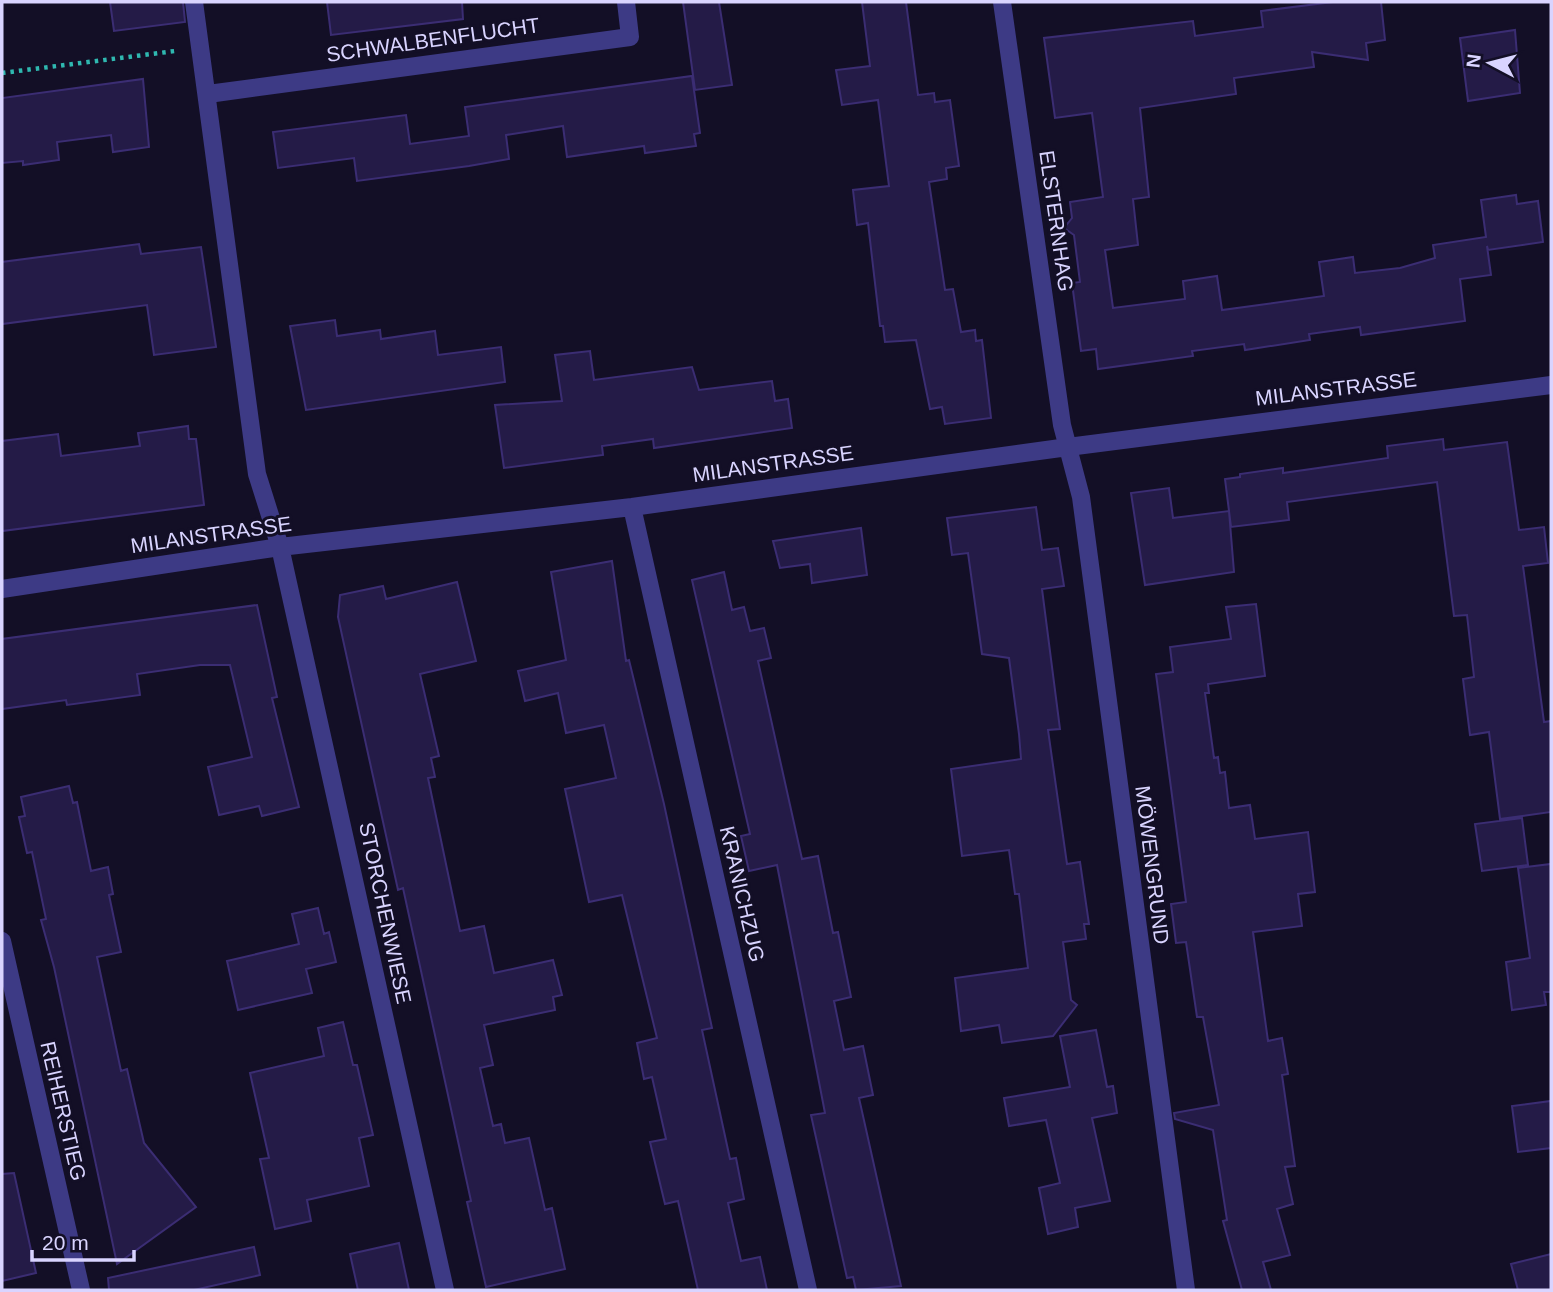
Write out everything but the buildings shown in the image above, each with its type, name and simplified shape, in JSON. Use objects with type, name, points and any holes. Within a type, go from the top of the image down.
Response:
[{"type":"street","points":[[194,2],[257,474],[280,547]]},
{"type":"street","name":"SCHWALBENFLUCHT","points":[[208,94],[630,37],[626,2]]},
{"type":"street","name":"ELSTERNHAG","points":[[1002,2],[1062,425],[1068,447]]},
{"type":"street","name":"MILANSTRASSE","points":[[2,589],[280,547],[632,507],[1068,447],[1551,385]]},
{"type":"street","name":"MÖWENGRUND","points":[[1068,447],[1081,497],[1186,1290]]},
{"type":"street","name":"KRANICHZUG","points":[[632,507],[808,1290]]},
{"type":"street","name":"STORCHENWIESE","points":[[280,547],[445,1290]]},
{"type":"street","name":"REIHERSTIEG","points":[[2,941],[81,1290]]},
{"type":"path","points":[[2,73],[201,48]]}]
